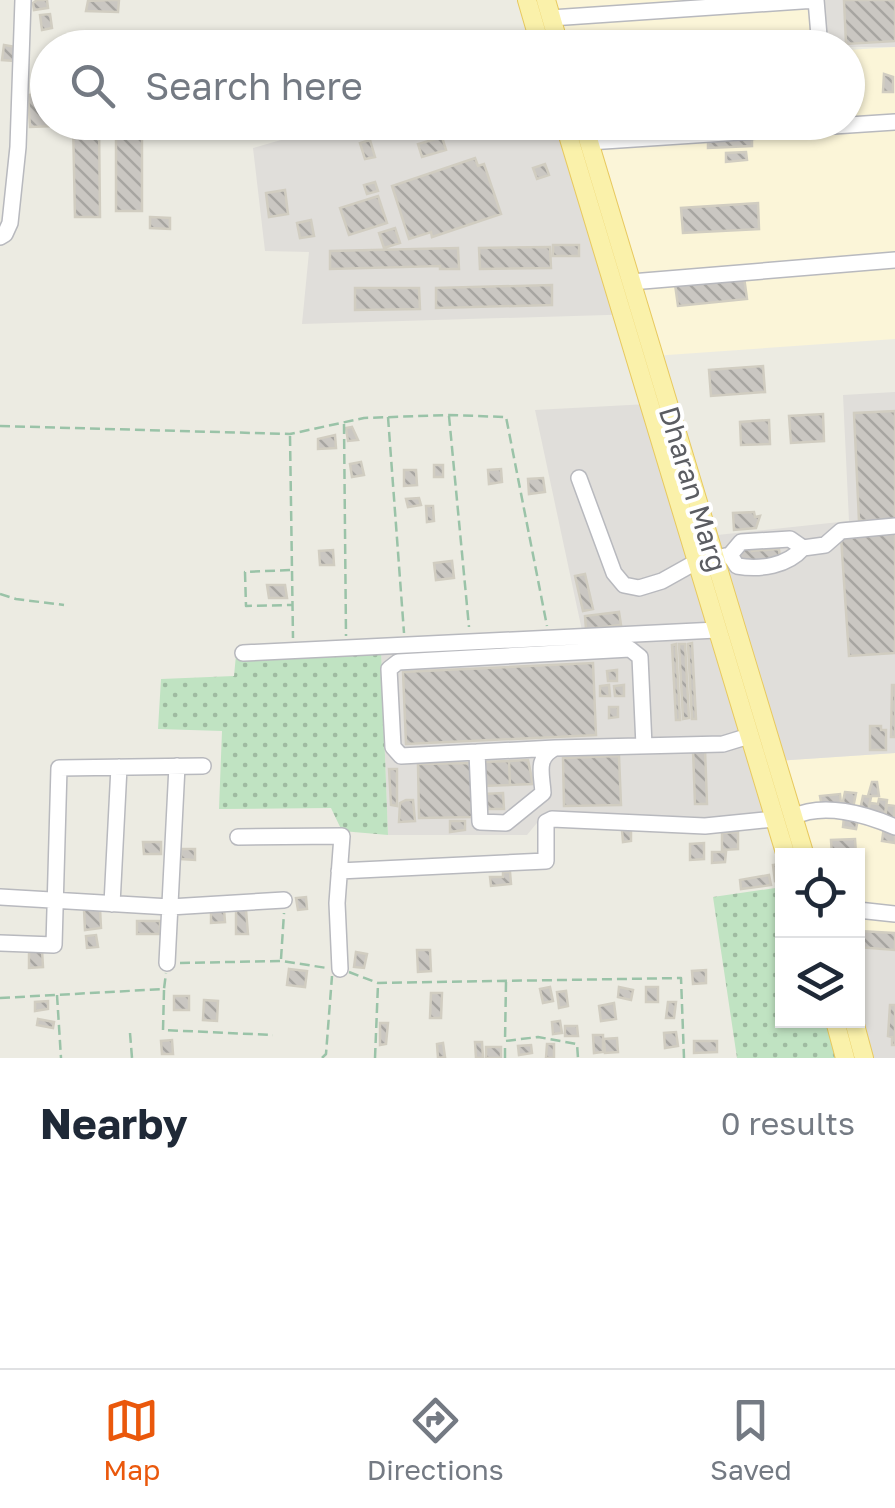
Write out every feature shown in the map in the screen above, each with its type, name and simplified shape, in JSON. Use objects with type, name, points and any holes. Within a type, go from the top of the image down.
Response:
[{"type":"main road","points":[[527,0],[536,30]]},
{"type":"main road","name":"Dharan Marg","points":[[570,140],[713,558],[717,630],[749,736],[801,848]]},
{"type":"main road","name":"Dharan Marg","points":[[588,142],[713,558],[784,818],[786,848]]},
{"type":"main road","points":[[837,1028],[845,1058]]},
{"type":"main road","points":[[856,1028],[864,1058]]},
{"type":"street","points":[[0,236],[10,223],[6,202],[18,147],[23,0]]},
{"type":"street","points":[[549,9],[816,0],[818,30]]},
{"type":"street","points":[[865,123],[895,122]]},
{"type":"street","points":[[588,142],[614,140]]},
{"type":"street","points":[[631,282],[895,260]]},
{"type":"street","points":[[580,478],[614,573],[624,584],[639,588],[662,581],[742,542],[790,539],[803,548]]},
{"type":"street","points":[[713,558],[745,568],[792,560],[803,548],[825,545],[840,530],[895,526]]},
{"type":"street","points":[[242,653],[717,630]]},
{"type":"street","points":[[644,746],[640,658],[630,650],[392,664],[389,669],[396,753],[401,756],[723,744],[749,736]]},
{"type":"street","points":[[477,752],[480,822],[506,823],[543,793],[540,763],[545,753],[555,748]]},
{"type":"street","points":[[167,963],[177,766]]},
{"type":"street","points":[[0,942],[54,945],[59,768],[204,766]]},
{"type":"street","points":[[112,904],[119,767]]},
{"type":"street","points":[[339,872],[546,861],[546,822],[552,819],[706,826],[746,824],[809,812],[846,812],[895,827]]},
{"type":"street","points":[[238,837],[342,836],[336,969]]},
{"type":"street","points":[[0,897],[170,907],[284,900]]},
{"type":"street","points":[[865,911],[895,914]]},
{"type":"path","points":[[448,415],[470,641]]},
{"type":"path","points":[[388,417],[405,644]]},
{"type":"path","points":[[0,426],[290,434],[364,418],[506,417],[550,637]]},
{"type":"path","points":[[344,424],[346,648]]},
{"type":"path","points":[[290,434],[293,650]]},
{"type":"path","points":[[292,570],[245,572],[246,606],[292,605]]},
{"type":"path","points":[[0,594],[64,605]]},
{"type":"path","points":[[280,961],[284,900]]},
{"type":"path","points":[[273,1035],[163,1030],[167,963],[280,961],[336,969],[378,983],[681,978],[684,1058]]},
{"type":"path","points":[[322,1058],[326,1054],[336,969]]},
{"type":"path","points":[[505,1058],[506,980]]},
{"type":"path","points":[[375,1058],[378,983]]},
{"type":"path","points":[[0,998],[164,989]]},
{"type":"path","points":[[57,994],[61,1058]]},
{"type":"path","points":[[130,1033],[132,1058]]},
{"type":"path","points":[[505,1041],[538,1037],[577,1044],[578,1058]]},
{"type":"shaded area","points":[[546,0],[822,0],[825,30],[555,30]]},
{"type":"shaded area","points":[[822,0],[895,0],[895,47],[865,47],[865,30],[825,30]]},
{"type":"shaded area","points":[[895,47],[895,339],[653,356],[584,140],[865,140],[865,49]]},
{"type":"shaded area","points":[[281,140],[588,140],[640,314],[302,324],[309,252],[265,251],[253,148]]},
{"type":"shaded area","points":[[895,392],[895,753],[776,761],[793,817],[546,812],[527,835],[388,835],[381,649],[584,640],[535,410],[667,403],[708,536],[849,521],[843,395]]},
{"type":"shaded area","points":[[895,753],[895,951],[865,949],[865,848],[803,848],[775,761]]},
{"type":"shaded area","points":[[865,949],[895,951],[895,1058],[864,1058],[859,1028],[865,1028]]},
{"type":"green space","points":[[381,649],[388,835],[342,831],[331,808],[219,809],[222,731],[158,729],[161,679],[234,676],[236,655]]},
{"type":"green space","points":[[775,888],[775,1028],[856,1028],[864,1058],[737,1058],[713,897]]},
{"type":"building","points":[[37,0],[47,0],[48,8],[34,10]]},
{"type":"building","points":[[119,0],[118,12],[86,11],[88,1]]},
{"type":"building","points":[[844,0],[895,0],[895,41],[865,43],[865,30],[845,30]]},
{"type":"building","points":[[50,14],[52,28],[42,30],[40,15]]},
{"type":"building","points":[[4,45],[16,47],[14,61],[2,60]]},
{"type":"building","points":[[884,74],[893,77],[893,92],[883,92]]},
{"type":"building","points":[[73,140],[99,140],[100,217],[75,217]]},
{"type":"building","points":[[116,140],[142,140],[142,211],[116,211]]},
{"type":"building","points":[[370,140],[375,157],[365,159],[360,143]]},
{"type":"building","points":[[443,140],[446,150],[422,157],[418,144]]},
{"type":"building","points":[[708,140],[752,140],[752,146],[708,148]]},
{"type":"building","points":[[746,152],[747,160],[726,162],[726,153]]},
{"type":"building","points":[[475,158],[478,166],[484,164],[501,214],[432,237],[431,232],[409,239],[392,186]]},
{"type":"building","points":[[545,164],[549,175],[537,179],[533,168]]},
{"type":"building","points":[[375,182],[378,191],[367,194],[364,185]]},
{"type":"building","points":[[285,190],[288,214],[269,217],[266,193]]},
{"type":"building","points":[[378,196],[387,223],[349,235],[340,208]]},
{"type":"building","points":[[758,203],[759,229],[683,233],[681,208]]},
{"type":"building","points":[[150,217],[170,218],[170,229],[150,228]]},
{"type":"building","points":[[311,220],[314,236],[300,238],[297,223]]},
{"type":"building","points":[[395,228],[400,243],[384,248],[379,233]]},
{"type":"building","points":[[553,245],[579,245],[579,256],[553,256]]},
{"type":"building","points":[[550,247],[551,268],[480,269],[479,248]]},
{"type":"building","points":[[458,248],[459,269],[330,269],[330,251]]},
{"type":"building","points":[[744,277],[747,299],[678,306],[675,284]]},
{"type":"building","points":[[552,285],[552,305],[436,308],[436,288]]},
{"type":"building","points":[[355,288],[419,288],[420,309],[355,310]]},
{"type":"building","points":[[763,366],[765,392],[711,396],[709,370]]},
{"type":"building","points":[[895,411],[895,519],[859,521],[854,413]]},
{"type":"building","points":[[823,414],[824,441],[791,443],[789,416]]},
{"type":"building","points":[[769,420],[770,444],[741,445],[740,422]]},
{"type":"building","points":[[352,427],[358,440],[348,441],[346,428]]},
{"type":"building","points":[[335,435],[336,448],[318,449],[318,439]]},
{"type":"building","points":[[361,462],[364,475],[352,477],[350,464]]},
{"type":"building","points":[[434,465],[443,465],[443,477],[434,477]]},
{"type":"building","points":[[501,469],[502,482],[489,484],[488,470]]},
{"type":"building","points":[[404,470],[416,470],[417,485],[404,486]]},
{"type":"building","points":[[543,478],[545,492],[529,494],[528,479]]},
{"type":"building","points":[[419,498],[421,505],[408,507],[406,499]]},
{"type":"building","points":[[426,506],[433,506],[434,521],[427,522]]},
{"type":"building","points":[[754,512],[755,517],[760,516],[756,528],[734,530],[733,513]]},
{"type":"building","points":[[895,534],[895,653],[849,656],[841,537]]},
{"type":"building","points":[[748,546],[752,551],[779,549],[780,558],[741,564],[739,547]]},
{"type":"building","points":[[333,550],[334,565],[320,565],[319,551]]},
{"type":"building","points":[[452,561],[454,578],[436,580],[434,563]]},
{"type":"building","points":[[585,574],[593,609],[583,611],[575,576]]},
{"type":"building","points":[[267,585],[285,585],[287,598],[269,598]]},
{"type":"building","points":[[619,612],[621,625],[586,629],[585,616]]},
{"type":"building","points":[[692,643],[696,719],[692,719],[688,644]]},
{"type":"building","points":[[676,644],[680,720],[676,720],[672,645]]},
{"type":"building","points":[[679,644],[685,644],[689,718],[683,719]]},
{"type":"building","points":[[593,663],[596,735],[406,744],[403,672]]},
{"type":"building","points":[[617,670],[617,681],[608,681],[607,671]]},
{"type":"building","points":[[609,685],[610,696],[600,696],[600,686]]},
{"type":"building","points":[[624,685],[624,696],[615,696],[614,686]]},
{"type":"building","points":[[895,685],[895,737],[891,737]]},
{"type":"building","points":[[609,707],[618,707],[618,717],[609,718]]},
{"type":"building","points":[[870,726],[886,730],[886,750],[870,750]]},
{"type":"building","points":[[693,749],[705,749],[707,804],[695,804]]},
{"type":"building","points":[[619,756],[621,805],[564,806],[563,758]]},
{"type":"building","points":[[528,760],[533,784],[510,785],[509,761]]},
{"type":"building","points":[[509,761],[510,785],[483,786],[482,762]]},
{"type":"building","points":[[474,763],[475,817],[419,818],[418,764]]},
{"type":"building","points":[[389,769],[397,769],[397,806],[391,805]]},
{"type":"building","points":[[872,782],[877,782],[879,796],[868,796]]},
{"type":"building","points":[[845,792],[856,793],[853,808],[842,806]]},
{"type":"building","points":[[503,793],[504,809],[485,809],[484,794]]},
{"type":"building","points":[[840,794],[841,804],[822,807],[820,796]]},
{"type":"building","points":[[863,796],[871,797],[868,811],[860,810]]},
{"type":"building","points":[[879,799],[887,800],[885,814],[868,811],[870,803],[878,804]]},
{"type":"building","points":[[413,800],[415,821],[399,822],[400,803]]},
{"type":"building","points":[[887,805],[895,806],[894,820],[885,818]]},
{"type":"building","points":[[844,817],[858,819],[856,829],[843,827]]},
{"type":"building","points":[[450,821],[465,821],[465,830],[450,832]]},
{"type":"building","points":[[884,827],[895,832],[895,843],[882,841]]},
{"type":"building","points":[[622,830],[631,830],[631,841],[623,842]]},
{"type":"building","points":[[738,832],[738,849],[722,850],[722,833]]},
{"type":"building","points":[[855,839],[856,848],[832,848],[831,840]]},
{"type":"building","points":[[143,842],[161,842],[161,854],[144,854]]},
{"type":"building","points":[[704,843],[704,859],[690,860],[690,844]]},
{"type":"building","points":[[181,849],[195,849],[195,860],[181,859]]},
{"type":"building","points":[[712,852],[726,852],[725,862],[712,863]]},
{"type":"building","points":[[503,872],[510,872],[511,884],[491,886],[490,877],[503,877]]},
{"type":"building","points":[[769,875],[771,885],[741,889],[740,880]]},
{"type":"building","points":[[306,897],[307,909],[298,910],[296,898]]},
{"type":"building","points":[[100,908],[101,928],[85,930],[84,909]]},
{"type":"building","points":[[211,909],[224,909],[225,922],[211,923]]},
{"type":"building","points":[[236,909],[246,910],[248,934],[236,934]]},
{"type":"building","points":[[137,921],[160,921],[160,934],[137,934]]},
{"type":"building","points":[[865,931],[895,933],[895,950],[865,948]]},
{"type":"building","points":[[96,935],[98,947],[87,948],[86,936]]},
{"type":"building","points":[[42,950],[43,967],[29,968],[29,951]]},
{"type":"building","points":[[417,950],[430,950],[431,971],[418,972]]},
{"type":"building","points":[[356,952],[367,954],[364,968],[354,967]]},
{"type":"building","points":[[289,969],[307,971],[305,987],[287,985]]},
{"type":"building","points":[[706,970],[706,983],[693,984],[692,971]]},
{"type":"building","points":[[550,987],[553,1001],[543,1003],[540,989]]},
{"type":"building","points":[[619,987],[633,990],[631,1000],[618,997]]},
{"type":"building","points":[[646,987],[658,987],[658,1002],[646,1002]]},
{"type":"building","points":[[566,991],[568,1006],[559,1008],[557,992]]},
{"type":"building","points":[[431,993],[442,993],[441,1018],[430,1018]]},
{"type":"building","points":[[174,996],[189,996],[189,1010],[174,1010]]},
{"type":"building","points":[[204,1000],[218,1001],[217,1021],[203,1020]]},
{"type":"building","points":[[48,1001],[48,1009],[35,1011],[35,1002]]},
{"type":"building","points":[[668,1002],[676,1002],[674,1018],[666,1018]]},
{"type":"building","points":[[614,1003],[616,1019],[601,1021],[599,1006]]},
{"type":"building","points":[[890,1005],[895,1005],[895,1045],[888,1036]]},
{"type":"building","points":[[38,1019],[54,1022],[53,1028],[37,1025]]},
{"type":"building","points":[[560,1021],[562,1033],[553,1034],[552,1022]]},
{"type":"building","points":[[380,1023],[388,1023],[386,1044],[380,1045]]},
{"type":"building","points":[[565,1026],[577,1026],[578,1036],[565,1036]]},
{"type":"building","points":[[676,1032],[678,1046],[665,1048],[664,1033]]},
{"type":"building","points":[[593,1035],[603,1035],[603,1052],[594,1053]]},
{"type":"building","points":[[617,1038],[618,1052],[605,1053],[604,1039]]},
{"type":"building","points":[[172,1040],[173,1054],[162,1054],[161,1041]]},
{"type":"building","points":[[694,1041],[717,1041],[717,1052],[694,1053]]},
{"type":"building","points":[[475,1042],[482,1042],[483,1058],[476,1058]]},
{"type":"building","points":[[443,1043],[445,1057],[438,1058],[437,1044]]},
{"type":"building","points":[[547,1044],[554,1044],[554,1058],[546,1058]]},
{"type":"building","points":[[531,1045],[532,1053],[519,1055],[518,1046]]},
{"type":"building","points":[[486,1047],[501,1047],[501,1058],[486,1058]]}]
